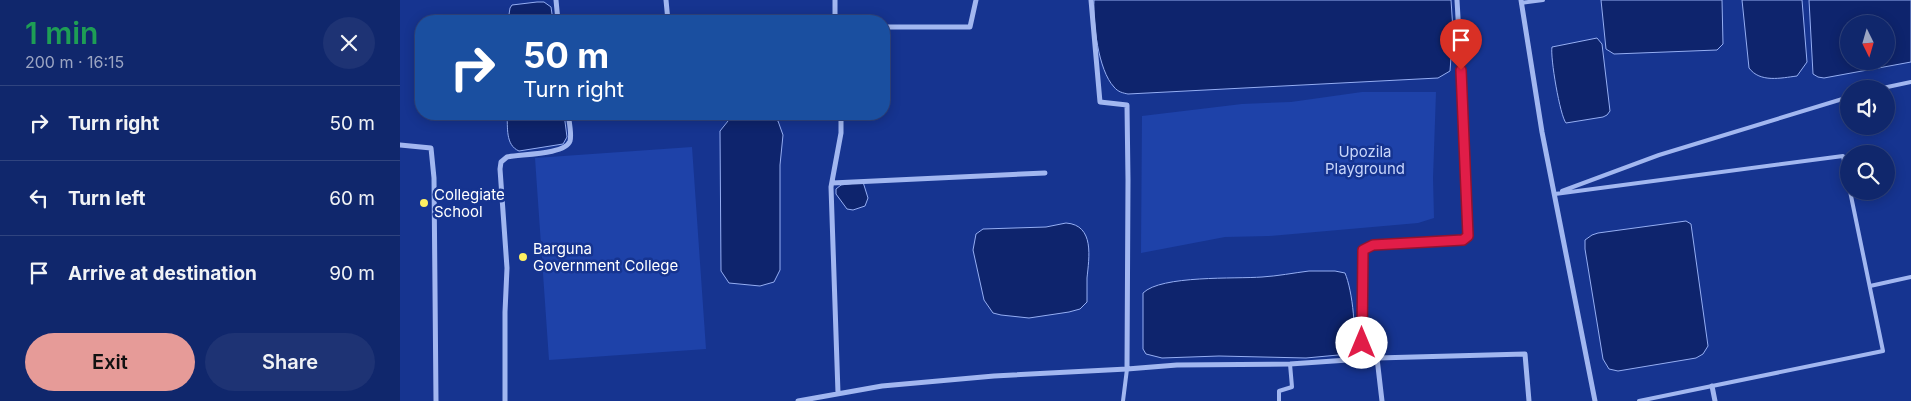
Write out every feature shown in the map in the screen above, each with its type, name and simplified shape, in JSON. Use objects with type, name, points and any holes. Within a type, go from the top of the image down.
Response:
[{"type":"street","points":[[556,0],[557,15]]},
{"type":"street","points":[[666,0],[667,15]]},
{"type":"street","points":[[835,0],[835,15]]},
{"type":"street","points":[[890,27],[970,27],[976,0]]},
{"type":"street","points":[[1091,0],[1100,102],[1127,105],[1127,370]]},
{"type":"street","points":[[1362,360],[1363,250],[1373,245],[1463,240],[1468,236],[1457,0]]},
{"type":"street","points":[[1521,2],[1532,77],[1595,401]]},
{"type":"street","points":[[506,401],[504,312],[507,268],[501,162],[507,157],[558,151],[567,146],[570,141],[568,120]]},
{"type":"street","points":[[838,393],[832,183],[841,133],[841,120]]},
{"type":"street","points":[[400,145],[432,148],[434,178],[436,401]]},
{"type":"street","points":[[832,183],[1045,173]]},
{"type":"street","points":[[798,401],[882,386],[994,376],[1127,370],[1177,365],[1290,364],[1377,358],[1525,354],[1529,401]]},
{"type":"street","points":[[1377,358],[1382,401]]},
{"type":"street","points":[[1712,386],[1715,401]]},
{"type":"lane","points":[[1521,2],[1543,0]]},
{"type":"lane","points":[[1895,85],[1911,82]]},
{"type":"lane","points":[[1555,194],[1659,155],[1840,99]]},
{"type":"lane","points":[[1555,194],[1840,156]]},
{"type":"lane","points":[[1639,401],[1883,351],[1852,200]]},
{"type":"lane","points":[[1870,286],[1911,277]]},
{"type":"lane","points":[[1279,401],[1279,391],[1292,387],[1290,364]]},
{"type":"lane","points":[[1124,401],[1127,370]]},
{"type":"green space","name":"Upozila Playground","points":[[1362,92],[1436,92],[1433,178],[1434,218],[1418,223],[1269,236],[1225,237],[1141,253],[1142,116],[1242,104],[1291,102]]},
{"type":"green space","points":[[692,147],[706,349],[549,360],[535,158]]},
{"type":"shaded area","points":[[1094,0],[1451,0],[1453,30],[1450,71],[1438,78],[1128,94],[1116,89],[1109,79],[1100,58],[1094,21]]},
{"type":"shaded area","points":[[1601,0],[1722,0],[1723,44],[1717,50],[1614,54],[1606,49]]},
{"type":"shaded area","points":[[1742,0],[1802,0],[1807,62],[1797,76],[1765,78],[1754,73],[1749,68]]},
{"type":"shaded area","points":[[1809,0],[1911,0],[1911,62],[1895,65],[1895,15],[1840,15],[1840,70],[1868,70],[1824,78],[1813,74]]},
{"type":"shaded area","points":[[544,2],[551,7],[552,15],[509,15],[512,5]]},
{"type":"shaded area","points":[[1597,38],[1602,44],[1610,111],[1603,117],[1566,123],[1556,86],[1552,62],[1552,47]]},
{"type":"shaded area","points":[[507,120],[565,120],[567,137],[563,144],[519,151],[511,145]]},
{"type":"shaded area","points":[[729,120],[778,121],[783,135],[780,165],[780,270],[774,282],[760,286],[729,283],[721,271],[720,131]]},
{"type":"shaded area","points":[[863,182],[868,198],[865,206],[853,210],[847,209],[836,194],[836,189],[841,185]]},
{"type":"shaded area","points":[[1686,221],[1691,224],[1708,346],[1703,354],[1696,358],[1618,371],[1609,369],[1603,359],[1585,240],[1598,233]]},
{"type":"shaded area","points":[[1066,223],[1075,225],[1086,236],[1089,252],[1087,302],[1080,309],[1029,318],[993,313],[984,300],[973,250],[976,234],[983,229],[1046,227]]},
{"type":"shaded area","points":[[1309,271],[1345,273],[1350,290],[1354,326],[1354,337],[1349,354],[1306,358],[1219,356],[1162,358],[1146,354],[1143,349],[1143,293],[1152,287],[1166,283],[1200,279],[1262,277]]},
{"type":"place","name":"Collegiate School","points":[[424,203]]},
{"type":"place","name":"Barguna Government College","points":[[523,257]]},
{"type":"route","points":[[1362,343],[1363,250],[1373,245],[1465,240],[1468,236],[1461,70]]}]
